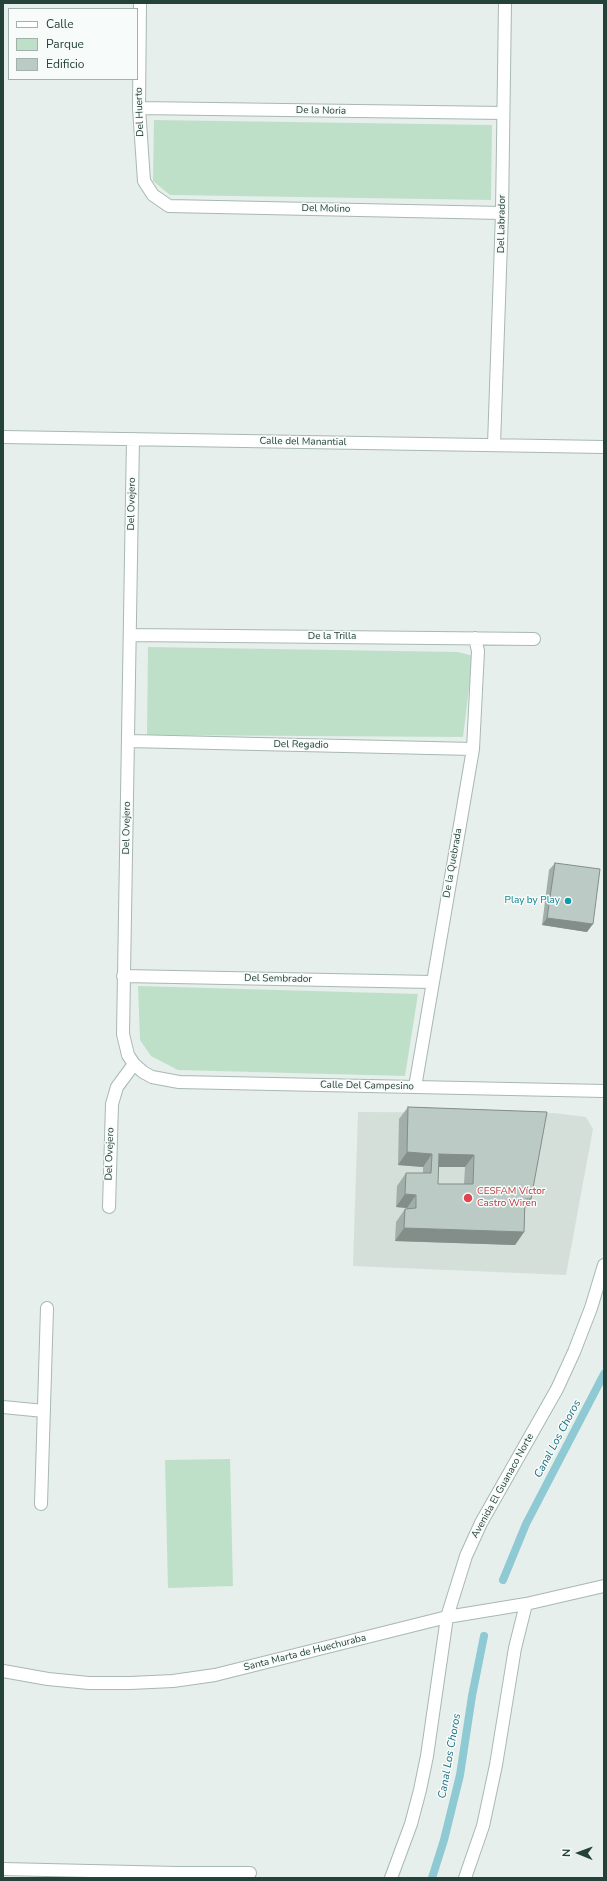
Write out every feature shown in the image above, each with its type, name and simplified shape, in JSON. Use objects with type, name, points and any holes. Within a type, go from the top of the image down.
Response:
[{"type":"street","name":"Del Huerto","points":[[140,3],[139,108],[144,181],[153,195]]},
{"type":"street","name":"Del Labrador","points":[[494,445],[502,212],[505,3]]},
{"type":"street","name":"De la Noria","points":[[139,108],[503,113]]},
{"type":"street","name":"Del Molino","points":[[153,195],[169,206],[502,212]]},
{"type":"street","name":"Calle del Manantial","points":[[3,436],[604,447]]},
{"type":"street","name":"Del Ovejero","points":[[109,1207],[113,1100],[117,1087],[134,1064],[128,1055],[123,1034],[133,439]]},
{"type":"street","name":"De la Trilla","points":[[130,635],[534,639]]},
{"type":"street","name":"De la Quebrada","points":[[415,1087],[473,749],[478,651],[475,638]]},
{"type":"street","name":"Del Regadio","points":[[129,742],[473,749]]},
{"type":"street","name":"Del Sembrador","points":[[123,976],[432,982]]},
{"type":"street","name":"Calle Del Campesino","points":[[134,1064],[142,1072],[152,1077],[179,1082],[604,1091]]},
{"type":"street","name":"Avenida El Guanaco Norte","points":[[391,1878],[411,1824],[420,1790],[427,1756],[447,1617],[466,1556],[481,1523],[557,1389],[574,1352],[591,1308],[604,1265]]},
{"type":"street","points":[[41,1504],[47,1308]]},
{"type":"street","points":[[3,1408],[44,1411]]},
{"type":"street","name":"Santa Marta de Huechuraba","points":[[3,1671],[48,1679],[89,1683],[173,1681],[215,1675],[447,1617],[526,1604],[604,1586]]},
{"type":"street","points":[[465,1878],[483,1826],[496,1765],[515,1648],[526,1604]]},
{"type":"street","points":[[3,1869],[176,1876],[250,1873]]},
{"type":"shaded area","name":"CESFAM Víctor Castro Wiren","points":[[358,1112],[554,1113],[586,1117],[593,1129],[566,1275],[353,1266]]},
{"type":"green space","points":[[154,120],[492,125],[491,200],[170,195],[153,181]]},
{"type":"green space","points":[[148,647],[458,652],[473,656],[463,737],[147,735]]},
{"type":"green space","points":[[138,986],[418,994],[405,1076],[178,1070],[151,1056],[140,1040]]},
{"type":"green space","points":[[230,1459],[233,1586],[168,1588],[165,1460]]},
{"type":"building","name":"Play by Play","points":[[555,863],[600,869],[593,924],[547,918]]},
{"type":"building","points":[[408,1107],[547,1112],[531,1199],[525,1199],[524,1232],[404,1228],[405,1209],[416,1208],[416,1195],[405,1194],[406,1173],[431,1173],[432,1154],[407,1152]],"holes":[[[439,1154],[474,1155],[473,1184],[438,1184]]]},
{"type":"waterway","name":"Canal Los Choros","points":[[503,1580],[526,1524],[604,1374]]},
{"type":"waterway","name":"Canal Los Choros","points":[[432,1878],[444,1840],[460,1775],[472,1696],[484,1636]]},
{"type":"place","name":"Play by Play","points":[[568,901]]},
{"type":"place","name":"CESFAM Víctor Castro Wiren","points":[[468,1198]]}]
